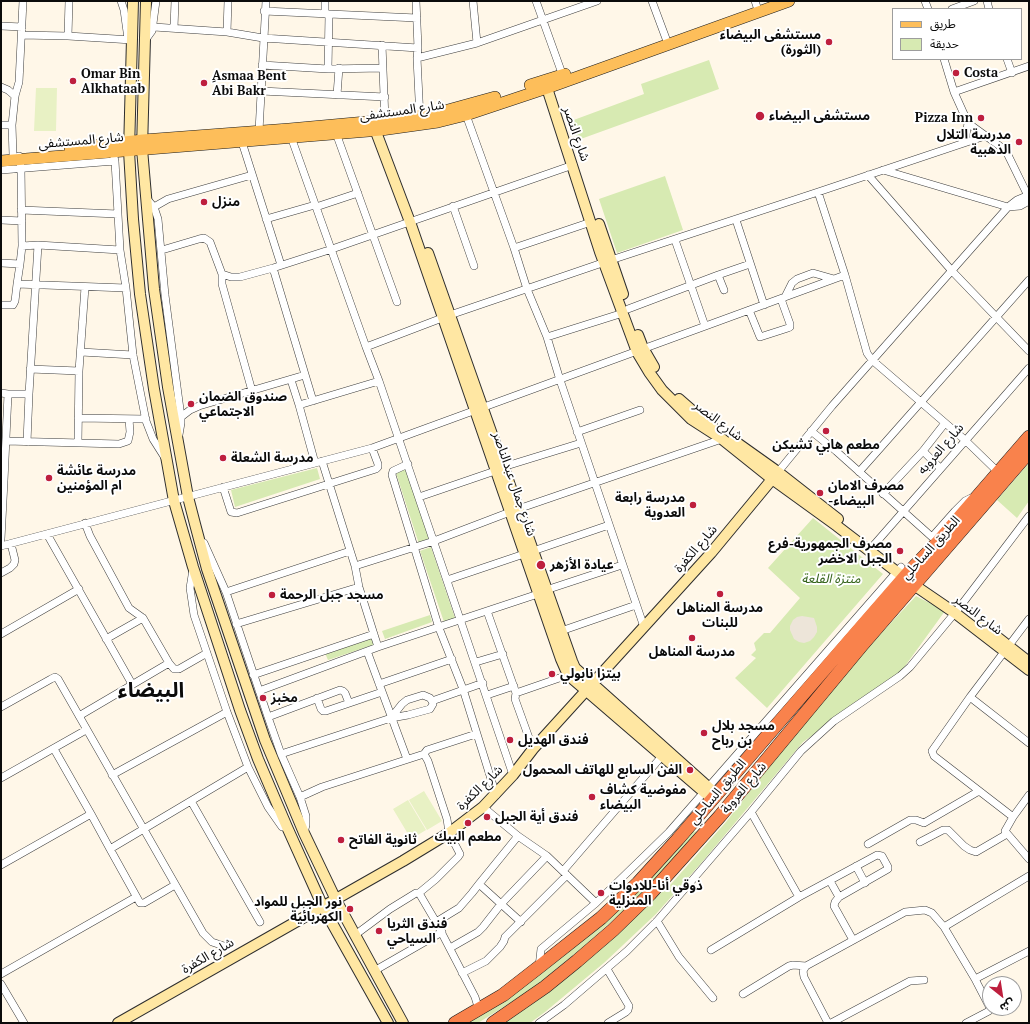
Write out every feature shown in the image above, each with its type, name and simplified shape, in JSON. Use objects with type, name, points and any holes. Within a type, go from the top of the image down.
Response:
[{"type":"highway","name":"الطريق الساحلي","points":[[455,1023],[503,995],[607,912],[638,882],[696,818],[710,794],[938,542],[1029,437]]},
{"type":"highway","name":"شارع العروبة","points":[[494,1023],[545,986],[613,930],[650,894],[709,830],[862,645],[907,576],[1029,452]]},
{"type":"highway","points":[[710,794],[727,808]]},
{"type":"highway","points":[[696,818],[709,830]]},
{"type":"main road","name":"شارع المستشفى","points":[[667,41],[756,4],[773,1]]},
{"type":"main road","name":"شارع المستشفى","points":[[240,137],[259,131],[290,134],[420,121],[465,111],[547,84],[667,41],[789,1]]},
{"type":"main road","name":"شارع المستشفى","points":[[1,161],[129,146],[240,137],[336,133],[379,124]]},
{"type":"main road","name":"شارع المستشفى","points":[[1,156],[18,159],[114,157],[129,146]]},
{"type":"street","points":[[1,305],[10,305],[14,303],[22,246],[18,159],[12,125],[15,96],[19,82],[23,1]]},
{"type":"street","points":[[68,36],[69,1]]},
{"type":"street","points":[[121,1],[130,40]]},
{"type":"street","points":[[133,1],[130,40],[129,146],[132,219],[140,294],[154,389],[174,501],[193,567],[240,710],[258,759],[323,907],[388,1023]]},
{"type":"street","points":[[146,1],[143,145],[146,199],[154,289],[168,387],[188,497],[211,584],[265,740],[304,833],[336,900],[403,1023]]},
{"type":"street","points":[[144,42],[149,37],[154,27],[156,1]]},
{"type":"street","points":[[174,28],[175,1]]},
{"type":"street","points":[[227,32],[228,1]]},
{"type":"street","points":[[259,131],[264,11],[266,1]]},
{"type":"street","points":[[325,1],[329,42],[328,69]]},
{"type":"street","points":[[416,1],[418,18],[417,58],[420,121]]},
{"type":"street","points":[[473,1],[477,43]]},
{"type":"street","points":[[536,1],[564,78]]},
{"type":"street","points":[[417,58],[477,43],[543,21],[594,1]]},
{"type":"street","points":[[652,1],[667,41]]},
{"type":"street","points":[[954,8],[972,1]]},
{"type":"street","points":[[264,11],[418,18]]},
{"type":"street","points":[[1,26],[22,27]]},
{"type":"street","points":[[154,27],[227,32],[263,38],[418,48]]},
{"type":"street","points":[[22,35],[130,40]]},
{"type":"street","points":[[379,124],[385,97],[382,45]]},
{"type":"street","points":[[944,60],[954,92],[968,123],[1001,147],[1007,154],[1029,197]]},
{"type":"street","points":[[1007,60],[1012,73]]},
{"type":"street","points":[[262,65],[328,69],[383,68]]},
{"type":"street","points":[[954,92],[1029,66]]},
{"type":"street","points":[[337,95],[339,68]]},
{"type":"street","name":"شارع النصر","points":[[547,84],[573,165],[586,198],[591,222],[608,261]]},
{"type":"street","name":"شارع النصر","points":[[547,84],[640,350],[658,384],[676,405],[691,418],[873,546],[907,576]]},
{"type":"street","points":[[1,87],[8,90],[15,96]]},
{"type":"street","points":[[261,91],[385,97]]},
{"type":"street","points":[[465,111],[514,248],[527,289],[547,337],[577,432],[644,627]]},
{"type":"street","points":[[965,142],[968,123]]},
{"type":"street","name":"شارع جمال عبدالناصر","points":[[379,124],[542,592],[561,659],[568,675],[662,756],[710,794]]},
{"type":"street","points":[[1,125],[12,125]]},
{"type":"street","points":[[336,133],[397,302]]},
{"type":"street","points":[[290,134],[366,347],[380,381],[513,775]]},
{"type":"street","points":[[366,347],[608,261],[736,220],[985,136]]},
{"type":"street","points":[[240,137],[281,265]]},
{"type":"street","points":[[114,157],[120,250],[126,288],[133,355],[146,419],[153,439],[167,461]]},
{"type":"street","points":[[1,170],[18,159]]},
{"type":"street","points":[[222,274],[231,277],[240,276],[273,268],[573,165]]},
{"type":"street","points":[[883,170],[1008,207],[1020,206],[1029,208]]},
{"type":"street","points":[[154,206],[168,199],[252,175]]},
{"type":"street","points":[[868,175],[952,271],[1029,351]]},
{"type":"street","points":[[818,192],[845,275],[867,353],[872,360],[965,440],[998,472]]},
{"type":"street","points":[[266,219],[358,193]]},
{"type":"street","points":[[1020,206],[1029,197]]},
{"type":"street","points":[[775,476],[811,431],[872,360],[1008,207],[1014,202],[1029,197]]},
{"type":"street","points":[[146,199],[154,206],[158,219],[165,295],[181,424],[178,441]]},
{"type":"street","points":[[453,206],[474,266]]},
{"type":"street","points":[[21,210],[118,214]]},
{"type":"street","points":[[1,220],[22,221]]},
{"type":"street","points":[[736,220],[764,305]]},
{"type":"street","points":[[514,248],[591,222]]},
{"type":"street","points":[[162,250],[204,238],[208,240],[214,249],[222,274],[222,284],[252,391]]},
{"type":"street","points":[[675,240],[705,326]]},
{"type":"street","points":[[22,246],[38,245],[120,250]]},
{"type":"street","points":[[27,442],[38,245]]},
{"type":"street","points":[[1,263],[20,264]]},
{"type":"street","points":[[547,337],[626,311],[691,285],[750,264]]},
{"type":"street","points":[[273,268],[313,401]]},
{"type":"street","points":[[749,310],[760,338],[788,328],[790,326],[783,298],[792,283],[797,279],[813,273],[834,279]]},
{"type":"street","points":[[718,275],[724,290]]},
{"type":"street","points":[[1,546],[85,522],[174,501],[372,448],[845,275]]},
{"type":"street","points":[[859,472],[1029,280]]},
{"type":"street","points":[[17,284],[36,286],[126,288]]},
{"type":"street","points":[[78,443],[79,371],[85,287]]},
{"type":"street","name":"شارع النصر","points":[[640,350],[666,384],[695,413],[837,526],[957,610],[1007,649],[1029,670]]},
{"type":"street","points":[[81,352],[133,355]]},
{"type":"street","name":"شارع العروبه","points":[[873,546],[1029,368]]},
{"type":"street","points":[[30,369],[79,371]]},
{"type":"street","points":[[180,417],[199,406],[305,375]]},
{"type":"street","points":[[291,380],[355,566],[359,587],[378,647]]},
{"type":"street","points":[[299,405],[380,381]]},
{"type":"street","points":[[1,539],[2,481],[6,441],[4,393],[29,394]]},
{"type":"street","points":[[577,432],[640,410]]},
{"type":"street","points":[[78,418],[146,419]]},
{"type":"street","points":[[6,441],[119,444],[128,441],[130,436],[129,419]]},
{"type":"street","points":[[883,494],[945,423]]},
{"type":"street","points":[[811,431],[836,451],[902,512],[932,537],[954,511],[965,501],[977,496]]},
{"type":"street","points":[[355,566],[414,548],[595,482],[722,439]]},
{"type":"street","points":[[419,497],[499,469],[581,443]]},
{"type":"street","points":[[223,487],[231,512],[234,514],[378,468],[372,448]]},
{"type":"street","points":[[922,451],[940,468]]},
{"type":"street","points":[[408,464],[393,471],[392,475],[439,628],[462,689],[496,794]]},
{"type":"street","name":"شارع الكفرة","points":[[118,1023],[336,900],[449,833],[483,807],[513,775],[533,749],[710,553],[775,476]]},
{"type":"street","points":[[539,1023],[564,1005],[607,969],[657,921],[751,812],[801,751],[834,721],[900,676],[910,667],[957,610],[1029,516]]},
{"type":"street","points":[[85,522],[90,536],[129,608],[143,618],[169,663],[174,668],[179,669],[207,653]]},
{"type":"street","points":[[195,524],[226,592],[281,754],[300,797],[306,816],[304,833]]},
{"type":"street","points":[[447,580],[609,525]]},
{"type":"street","points":[[1022,525],[1029,530]]},
{"type":"street","points":[[47,534],[132,684]]},
{"type":"street","points":[[1,573],[14,564],[15,560],[11,544]]},
{"type":"street","points":[[226,592],[350,551]]},
{"type":"street","points":[[259,691],[378,647],[439,628],[622,565]]},
{"type":"street","points":[[193,567],[190,588],[194,615],[227,712],[248,768],[276,820],[282,827],[287,827]]},
{"type":"street","points":[[236,624],[359,587]]},
{"type":"street","points":[[1,634],[79,589]]},
{"type":"street","points":[[539,967],[541,949],[596,903],[710,794],[593,683],[575,668],[561,631],[542,592]]},
{"type":"street","points":[[561,631],[636,604]]},
{"type":"street","points":[[487,611],[503,654],[515,690],[515,699],[533,749]]},
{"type":"street","points":[[106,639],[143,618]]},
{"type":"street","points":[[1013,817],[934,756],[932,751],[970,697],[1029,619]]},
{"type":"street","points":[[253,675],[374,634]]},
{"type":"street","name":"شارع النصر","points":[[1007,649],[1029,662]]},
{"type":"street","points":[[367,651],[407,760]]},
{"type":"street","points":[[476,662],[503,654]]},
{"type":"street","points":[[379,684],[452,660]]},
{"type":"street","points":[[79,716],[169,663]]},
{"type":"street","points":[[487,695],[515,690],[568,675]]},
{"type":"street","points":[[1,707],[55,677],[60,681],[86,730],[207,938],[218,945],[224,946]]},
{"type":"street","points":[[432,701],[462,689],[483,683]]},
{"type":"street","points":[[268,717],[340,690],[345,693],[349,703]]},
{"type":"street","points":[[317,698],[323,711],[382,692]]},
{"type":"street","points":[[391,718],[402,704],[408,700],[423,695],[430,698],[432,701]]},
{"type":"street","points":[[970,697],[1029,743]]},
{"type":"street","points":[[281,754],[391,718],[430,709],[433,704],[432,701]]},
{"type":"street","points":[[112,775],[227,712]]},
{"type":"street","points":[[1,778],[86,730]]},
{"type":"street","points":[[300,797],[322,787],[407,760],[424,754],[427,750],[476,734]]},
{"type":"street","points":[[54,749],[140,903],[144,904],[176,885]]},
{"type":"street","points":[[355,935],[390,909],[416,893],[419,893],[436,879],[460,854],[449,833],[447,820],[428,761],[424,754]]},
{"type":"street","points":[[462,973],[486,960],[500,947],[505,938],[522,922],[565,873],[662,756]]},
{"type":"street","points":[[110,849],[248,768]]},
{"type":"street","points":[[868,844],[910,820],[924,822],[979,791]]},
{"type":"street","points":[[1029,795],[1006,828],[1007,834],[1029,859]]},
{"type":"street","points":[[191,801],[260,922]]},
{"type":"street","points":[[483,807],[518,836],[547,856],[596,903]]},
{"type":"street","points":[[751,812],[799,897]]},
{"type":"street","points":[[1,865],[91,814]]},
{"type":"street","points":[[920,842],[943,830],[948,830],[964,846],[976,852],[1007,834]]},
{"type":"street","points":[[436,922],[459,908],[518,836]]},
{"type":"street","points":[[711,950],[799,897],[877,855],[880,855],[882,856],[888,869],[839,897],[834,902],[834,906],[853,940]]},
{"type":"street","points":[[450,948],[484,927],[501,904],[547,856]]},
{"type":"street","points":[[856,866],[865,883]]},
{"type":"street","points":[[944,927],[1029,876]]},
{"type":"street","points":[[830,881],[839,897]]},
{"type":"street","points":[[479,884],[522,922]]},
{"type":"street","points":[[419,893],[442,932],[475,997],[479,1010]]},
{"type":"street","points":[[1,974],[136,896]]},
{"type":"street","points":[[828,1023],[804,977],[803,971],[806,966],[905,912],[925,910],[932,913],[944,927],[975,979],[990,1008],[989,1011],[966,1023]]},
{"type":"street","points":[[657,921],[679,957],[713,998]]},
{"type":"street","points":[[374,970],[442,932]]},
{"type":"street","points":[[975,979],[1029,951]]},
{"type":"street","points":[[743,994],[790,966],[806,966]]},
{"type":"street","points":[[607,969],[629,1006],[626,1012],[608,1023]]},
{"type":"street","points":[[831,1023],[910,981],[924,980]]},
{"type":"street","points":[[1,984],[24,1023]]},
{"type":"green space","points":[[709,60],[719,89],[578,140],[571,121],[644,94],[641,84]]},
{"type":"green space","points":[[36,88],[57,88],[56,131],[34,131]]},
{"type":"green space","points":[[665,176],[683,230],[617,253],[599,199]]},
{"type":"green space","points":[[1029,463],[1029,501],[1017,518],[997,500]]},
{"type":"green space","points":[[317,468],[320,479],[235,507],[231,490]]},
{"type":"green space","points":[[406,469],[430,540],[419,544],[396,473]]},
{"type":"green space","name":"منتزة القلعة","points":[[813,518],[883,574],[767,708],[735,678],[756,658],[751,655],[756,650],[754,643],[764,633],[770,633],[800,598],[768,568]]},
{"type":"green space","points":[[431,547],[455,618],[444,622],[420,551]]},
{"type":"green space","points":[[916,596],[945,611],[900,673],[803,742],[703,861],[656,914],[605,962],[530,1023],[504,1023],[577,968],[672,883],[726,822],[794,734],[873,642]]},
{"type":"green space","points":[[430,615],[432,622],[385,639],[382,631]]},
{"type":"green space","points":[[373,636],[376,644],[328,660],[325,653]]},
{"type":"green space","points":[[424,791],[442,821],[427,830],[409,800]]},
{"type":"green space","points":[[408,800],[426,830],[411,839],[393,809]]},
{"type":"green space","points":[[699,831],[636,899],[582,948],[529,991],[478,1023],[465,1023],[559,956],[691,832]]},
{"type":"shaded area","points":[[802,616],[814,618],[817,627],[817,632],[814,637],[810,641],[804,643],[794,639],[790,630],[793,620]]},
{"type":"place","name":"مستشفى البيضاء (الثورة)","points":[[829,42]]},
{"type":"place","name":"Costa","points":[[956,73]]},
{"type":"place","name":"Omar Bin Alkhataab","points":[[73,81]]},
{"type":"place","name":"ِAsmaa Bent Abi Bakr","points":[[204,83]]},
{"type":"place","name":"مستشفى البيضاء","points":[[760,116]]},
{"type":"place","name":"Pizza Inn","points":[[981,118]]},
{"type":"place","name":"مدرسة التلال الذهبية","points":[[1019,142]]},
{"type":"place","name":"منزل","points":[[204,202]]},
{"type":"place","name":"صندوق الضمان الاجتماعي","points":[[191,404]]},
{"type":"place","name":"مطعم هابي تشيكن","points":[[826,431]]},
{"type":"place","name":"مدرسة الشعلة","points":[[223,458]]},
{"type":"place","name":"مدرسة عائشة ام المؤمنين","points":[[49,478]]},
{"type":"place","name":"مصرف الامان -البيضاء","points":[[820,493]]},
{"type":"place","name":"مدرسة رابعة العدوية","points":[[693,505]]},
{"type":"place","name":"مصرف الجمهورية-فرع الجبل الاخضر","points":[[900,551]]},
{"type":"place","name":"عيادة الأزهر","points":[[541,565]]},
{"type":"place","name":"مدرسة المناهل للبنات","points":[[720,594]]},
{"type":"place","name":"مسجد جبل الرحمة","points":[[272,595]]},
{"type":"place","name":"مدرسة المناهل","points":[[692,638]]},
{"type":"place","name":"بيتزا نابولي","points":[[552,674]]},
{"type":"place","name":"مخبز","points":[[263,698]]},
{"type":"place","name":"مسجد بلال بن رباح","points":[[704,733]]},
{"type":"place","name":"فندق الهديل","points":[[510,740]]},
{"type":"place","name":"الفن السابع للهاتف المحمول","points":[[690,770]]},
{"type":"place","name":"مفوضية كشاف البيضاء","points":[[592,797]]},
{"type":"place","name":"فندق أية الجبل","points":[[487,817]]},
{"type":"place","name":"مطعم البيك","points":[[468,823]]},
{"type":"place","name":"ثانوية الفاتح","points":[[341,840]]},
{"type":"place","name":"ذوقي أنا-للادوات المنزلية","points":[[601,893]]},
{"type":"place","name":"نور الجبل للمواد الكهربائية","points":[[350,909]]},
{"type":"place","name":"فندق الثريا السياحي","points":[[379,931]]},
{"type":"district","name":"البيضاء","points":[[151,691]]}]
